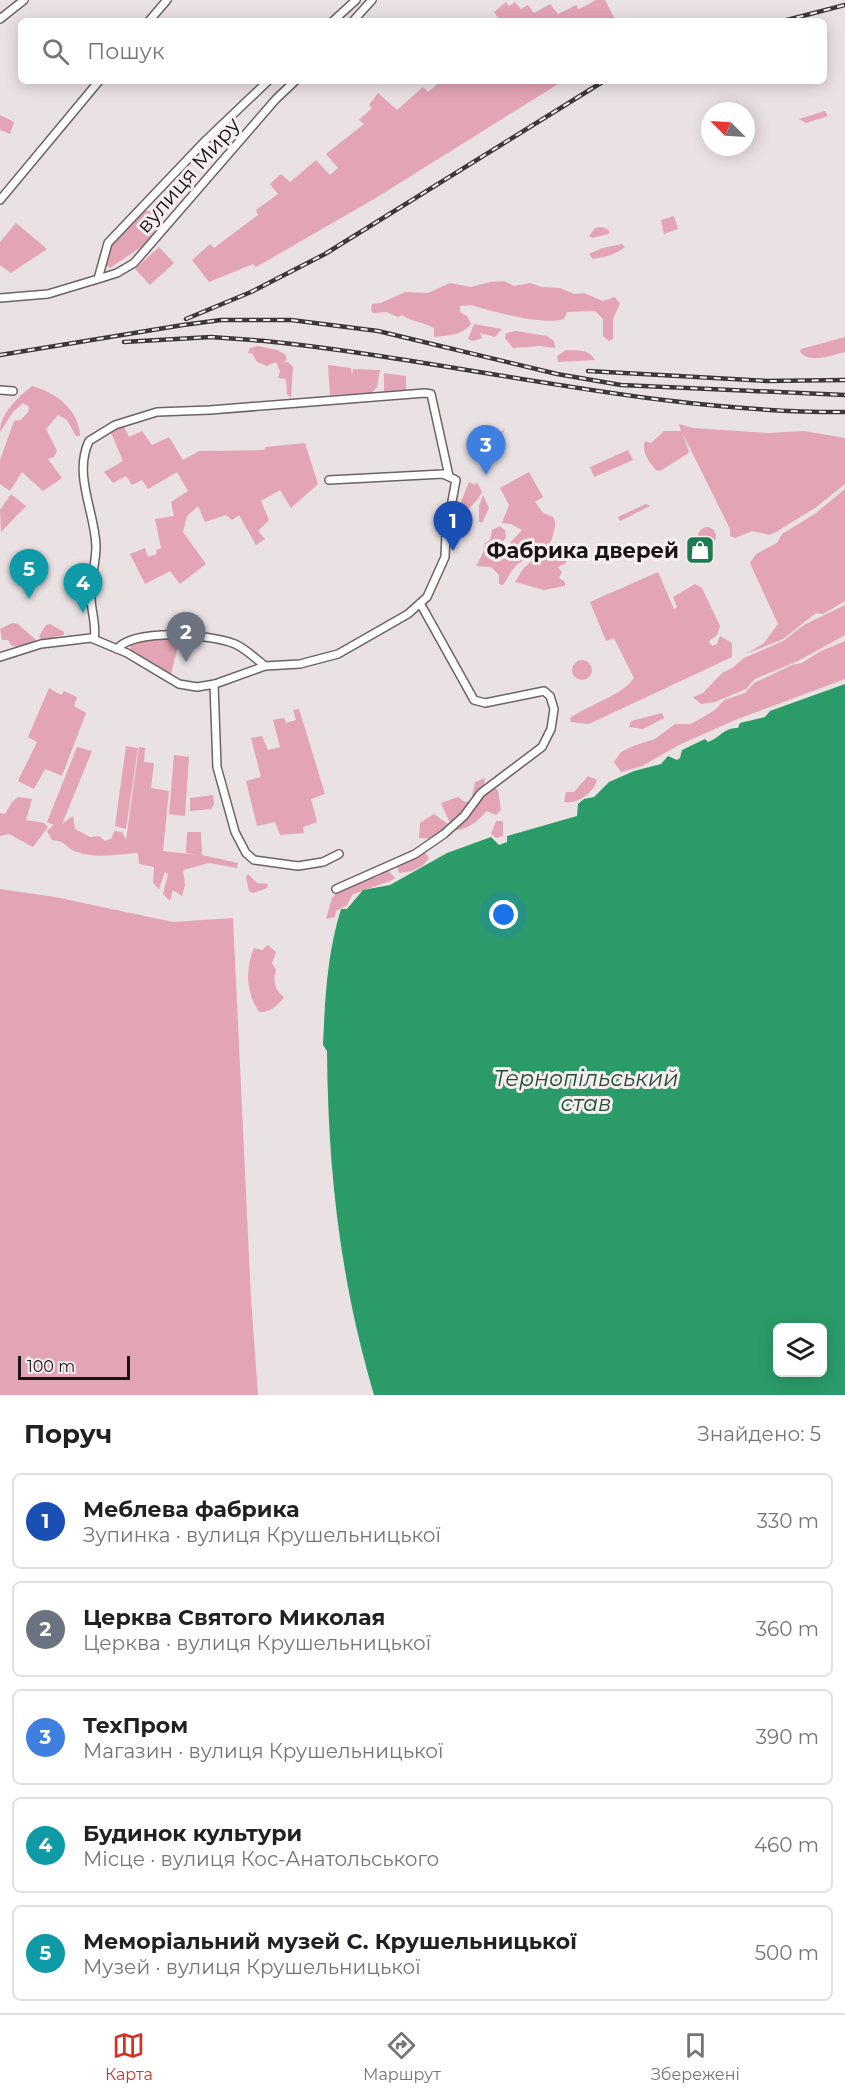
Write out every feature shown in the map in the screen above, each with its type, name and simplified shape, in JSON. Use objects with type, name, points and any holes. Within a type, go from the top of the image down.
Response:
[{"type":"street","points":[[0,19],[24,0]]},
{"type":"street","points":[[152,18],[167,0]]},
{"type":"street","points":[[336,18],[356,0]]},
{"type":"street","points":[[356,18],[372,0]]},
{"type":"street","points":[[0,200],[97,84]]},
{"type":"street","name":"вулиця Миру","points":[[98,279],[108,243],[206,140],[265,84]]},
{"type":"street","name":"вулиця Миру","points":[[0,298],[48,294],[117,273],[134,263],[276,99],[292,84]]},
{"type":"street","points":[[0,390],[14,391]]},
{"type":"street","points":[[0,657],[41,644],[82,638],[94,639],[117,649],[179,684],[197,687],[214,684],[265,666],[300,664],[338,654],[399,619],[420,603],[433,588],[445,557],[453,478],[436,423],[431,394],[157,412],[115,425],[89,441],[84,456],[86,495],[96,548],[90,592],[96,631],[94,639]]},
{"type":"street","points":[[329,480],[393,475],[453,478]]},
{"type":"street","points":[[336,889],[415,854],[444,834],[464,816],[482,793],[542,747],[554,720],[552,701],[544,691],[485,703],[474,700],[420,603]]},
{"type":"street","points":[[117,649],[122,644],[150,636],[173,635],[218,639],[246,650],[265,666]]},
{"type":"street","points":[[214,684],[217,767],[235,832],[246,853],[254,860],[298,866],[323,862],[339,854]]},
{"type":"shaded area","points":[[596,0],[605,0],[614,18],[498,18],[494,12],[506,2],[509,6],[515,2],[521,9],[528,5],[534,13],[550,4],[558,14],[576,5],[579,9]]},
{"type":"shaded area","points":[[437,84],[558,84],[374,199],[256,267],[253,264],[209,282],[192,260],[210,244],[214,248],[258,215],[256,210],[278,194],[270,184],[281,174],[290,182],[316,160],[330,175],[338,168],[326,154],[364,124],[359,120],[372,108],[369,105],[378,93],[397,110],[423,87],[428,92]]},
{"type":"shaded area","points":[[825,111],[828,116],[806,123],[799,119]]},
{"type":"shaded area","points":[[0,115],[14,122],[10,134],[0,130]]},
{"type":"shaded area","points":[[152,211],[155,230],[147,243],[110,268],[105,264],[109,249],[136,212]]},
{"type":"shaded area","points":[[674,216],[678,229],[664,234],[661,220]]},
{"type":"shaded area","points":[[16,223],[47,249],[11,273],[0,265],[0,242]]},
{"type":"shaded area","points":[[602,227],[609,230],[609,234],[592,238],[589,236],[595,228]]},
{"type":"shaded area","points":[[622,244],[625,247],[610,255],[593,259],[589,254],[602,248]]},
{"type":"shaded area","points":[[159,247],[174,263],[150,285],[135,269]]},
{"type":"shaded area","points":[[504,281],[514,286],[530,283],[542,287],[560,288],[574,294],[584,293],[603,301],[615,297],[620,304],[613,319],[613,339],[609,341],[603,336],[603,319],[595,311],[567,312],[564,319],[544,321],[470,305],[460,306],[460,312],[467,316],[471,324],[468,328],[459,333],[434,337],[434,328],[430,326],[402,315],[398,317],[386,312],[373,313],[371,310],[372,304],[381,303],[405,292],[428,293],[450,283],[471,287]]},
{"type":"shaded area","points":[[474,324],[502,329],[495,337],[480,333],[482,338],[473,341],[468,339]]},
{"type":"shaded area","points":[[516,331],[547,336],[554,341],[555,348],[540,346],[513,348],[505,338],[506,333]]},
{"type":"shaded area","points":[[845,337],[845,352],[815,358],[804,356],[800,352],[801,349]]},
{"type":"shaded area","points":[[258,346],[277,350],[286,355],[286,361],[283,363],[288,362],[293,367],[291,398],[287,394],[286,379],[278,378],[280,371],[276,362],[267,366],[257,362],[252,353],[248,353],[250,348]]},
{"type":"shaded area","points":[[566,350],[586,352],[595,360],[558,362],[557,356]]},
{"type":"shaded area","points":[[328,365],[351,368],[352,375],[353,369],[380,370],[377,387],[371,393],[330,395]]},
{"type":"shaded area","points":[[384,373],[406,376],[406,390],[384,391]]},
{"type":"shaded area","points":[[32,386],[57,397],[64,403],[79,426],[80,436],[76,436],[67,420],[58,415],[46,429],[57,451],[54,457],[48,459],[62,478],[43,491],[22,472],[10,491],[0,484],[0,460],[14,421],[21,420],[29,407],[23,403],[13,412],[0,432],[1,425],[6,412]]},
{"type":"shaded area","points":[[679,424],[693,428],[769,433],[804,431],[845,438],[845,484],[815,508],[776,532],[769,535],[752,531],[735,538],[730,536],[730,529],[683,434],[689,452],[660,471],[656,470],[646,457],[645,441],[651,443],[664,431],[681,431]]},
{"type":"shaded area","points":[[123,425],[129,437],[142,431],[152,445],[169,437],[183,460],[199,451],[265,450],[265,447],[305,443],[318,484],[291,508],[280,490],[261,501],[269,520],[258,531],[265,539],[256,545],[239,515],[232,520],[226,515],[205,522],[198,506],[187,516],[183,532],[206,564],[180,584],[170,571],[145,584],[130,554],[145,548],[148,557],[157,554],[156,550],[161,548],[155,519],[174,516],[171,502],[188,491],[177,472],[148,489],[142,480],[132,485],[126,476],[113,483],[104,472],[123,461],[110,430]]},
{"type":"shaded area","points":[[505,429],[501,436],[504,446],[500,452],[492,459],[482,460],[480,457],[491,438]]},
{"type":"shaded area","points":[[628,450],[633,460],[594,477],[590,467]]},
{"type":"shaded area","points":[[529,472],[543,497],[535,502],[543,513],[553,517],[555,527],[547,546],[518,564],[503,585],[499,584],[499,575],[491,567],[476,566],[485,543],[490,540],[492,530],[500,526],[505,530],[506,537],[501,544],[508,545],[522,530],[511,524],[502,523],[509,505],[500,488]]},
{"type":"shaded area","points":[[469,482],[475,485],[477,482],[482,492],[454,525],[452,524]]},
{"type":"shaded area","points":[[845,489],[845,601],[823,614],[816,613],[783,639],[746,654],[764,643],[778,624],[750,563],[756,554],[777,543],[782,534],[816,513]]},
{"type":"shaded area","points":[[11,494],[26,506],[1,532],[0,510]]},
{"type":"shaded area","points":[[483,495],[489,508],[482,523],[479,522],[479,506]]},
{"type":"shaded area","points":[[646,504],[650,506],[620,521],[618,517]]},
{"type":"shaded area","points":[[707,527],[713,530],[716,536],[713,542],[707,545],[701,542],[698,536],[701,530]]},
{"type":"shaded area","points":[[554,545],[560,546],[567,554],[566,563],[558,567],[562,572],[559,578],[565,582],[565,586],[544,590],[515,582],[523,569],[538,555],[551,550]]},
{"type":"shaded area","points":[[658,572],[674,609],[677,607],[673,597],[695,584],[702,588],[720,626],[717,635],[709,641],[712,646],[717,644],[720,636],[732,643],[732,657],[589,724],[571,722],[570,718],[577,713],[614,695],[634,678],[614,638],[606,641],[590,602]]},
{"type":"shaded area","points":[[86,577],[90,581],[86,593],[74,596],[70,594],[82,578]]},
{"type":"shaded area","points":[[845,605],[845,635],[798,661],[755,679],[746,689],[715,702],[701,704],[693,697],[703,693],[722,673],[744,658],[783,641],[804,625]]},
{"type":"shaded area","points":[[12,623],[18,624],[37,641],[19,648],[11,645],[8,640],[2,640],[0,629]]},
{"type":"shaded area","points":[[50,624],[64,632],[64,635],[41,640],[39,636],[46,625]]},
{"type":"shaded area","points":[[180,638],[171,674],[130,649],[131,643],[142,639]]},
{"type":"shaded area","points":[[845,641],[845,679],[735,720],[679,745],[642,766],[621,772],[614,762],[621,752],[655,739],[675,724],[691,724],[715,710],[724,700],[745,693],[754,683],[792,665],[802,663],[819,652]]},
{"type":"shaded area","points":[[582,660],[589,663],[592,670],[589,677],[582,680],[575,677],[572,670],[575,663]]},
{"type":"shaded area","points":[[49,688],[61,695],[64,691],[77,697],[74,706],[86,713],[62,776],[45,769],[34,789],[18,781],[37,742],[28,737]]},
{"type":"shaded area","points":[[299,709],[325,794],[311,799],[317,822],[303,827],[304,833],[280,835],[275,822],[257,826],[246,781],[261,777],[251,738],[262,736],[268,750],[280,747],[273,720],[284,718],[286,723],[296,720],[293,710]]},
{"type":"shaded area","points":[[662,713],[664,718],[643,729],[629,727],[631,721]]},
{"type":"shaded area","points":[[126,746],[138,748],[126,829],[115,826]]},
{"type":"shaded area","points":[[77,747],[92,751],[62,824],[73,816],[75,829],[90,837],[99,836],[105,841],[112,838],[114,831],[122,832],[126,840],[139,747],[145,748],[144,762],[154,763],[151,788],[169,791],[163,851],[199,855],[186,853],[187,832],[201,832],[202,855],[238,863],[237,868],[209,863],[183,870],[185,885],[182,896],[173,890],[170,901],[163,894],[168,874],[165,872],[159,889],[153,883],[154,867],[139,864],[138,853],[84,854],[52,840],[47,831],[54,825],[47,822]]},
{"type":"shaded area","points":[[174,755],[189,757],[185,816],[169,814]]},
{"type":"shaded area","points":[[588,776],[597,780],[592,789],[579,800],[564,802],[566,792],[574,792]]},
{"type":"shaded area","points":[[485,778],[483,790],[493,787],[498,790],[501,810],[496,815],[486,811],[477,821],[467,827],[453,830],[441,803],[458,797],[465,802],[471,801],[475,782]]},
{"type":"shaded area","points":[[213,795],[214,804],[211,809],[190,811],[190,798]]},
{"type":"shaded area","points":[[18,797],[32,799],[26,820],[44,823],[48,827],[33,847],[9,834],[0,836],[0,813],[5,814]]},
{"type":"shaded area","points":[[434,814],[448,824],[435,839],[419,838],[420,823]]},
{"type":"shaded area","points":[[496,821],[503,821],[503,836],[496,838],[491,834]]},
{"type":"shaded area","points":[[425,852],[429,858],[422,866],[412,871],[399,873],[397,866]]},
{"type":"shaded area","points":[[388,870],[395,878],[353,894],[347,905],[336,911],[335,917],[326,919],[332,898],[337,892],[367,877],[377,877]]},
{"type":"shaded area","points":[[248,874],[257,883],[268,884],[267,888],[253,893],[249,891],[246,877]]},
{"type":"shaded area","points":[[0,889],[55,897],[173,922],[233,918],[251,1299],[258,1395],[0,1395]]},
{"type":"shaded area","points":[[268,945],[276,952],[272,963],[276,970],[275,985],[284,997],[274,1008],[259,1012],[249,989],[249,964],[254,948],[262,950]]},
{"type":"water","name":"Тернопільський став","points":[[845,684],[845,1395],[374,1395],[362,1352],[344,1267],[333,1182],[327,1051],[323,1045],[330,960],[341,909],[347,909],[363,890],[390,885],[447,853],[491,837],[499,845],[507,842],[507,836],[577,816],[578,804],[584,799],[594,797],[609,782],[634,771],[661,764],[668,756],[677,760],[682,750],[705,739],[708,742],[729,729],[738,728],[740,723],[765,717],[770,711]]},
{"type":"railway","points":[[795,18],[845,5]]},
{"type":"railway","points":[[186,319],[251,292],[325,254],[599,84]]},
{"type":"railway","points":[[0,355],[221,320],[291,320],[378,331],[557,374],[621,385],[845,395]]},
{"type":"railway","points":[[124,342],[211,337],[265,341],[699,404],[772,410],[845,412]]},
{"type":"railway","points":[[588,371],[767,381],[845,380]]},
{"type":"place","name":"ТехПром","points":[[486,475]]},
{"type":"place","name":"Фабрика дверей","points":[[700,550]]},
{"type":"place","name":"Меблева фабрика","points":[[453,551]]},
{"type":"place","name":"Меморіальний музей С. Крушельницької","points":[[29,599]]},
{"type":"place","name":"Будинок культури","points":[[83,613]]},
{"type":"place","name":"Церква Святого Миколая","points":[[186,662]]}]
